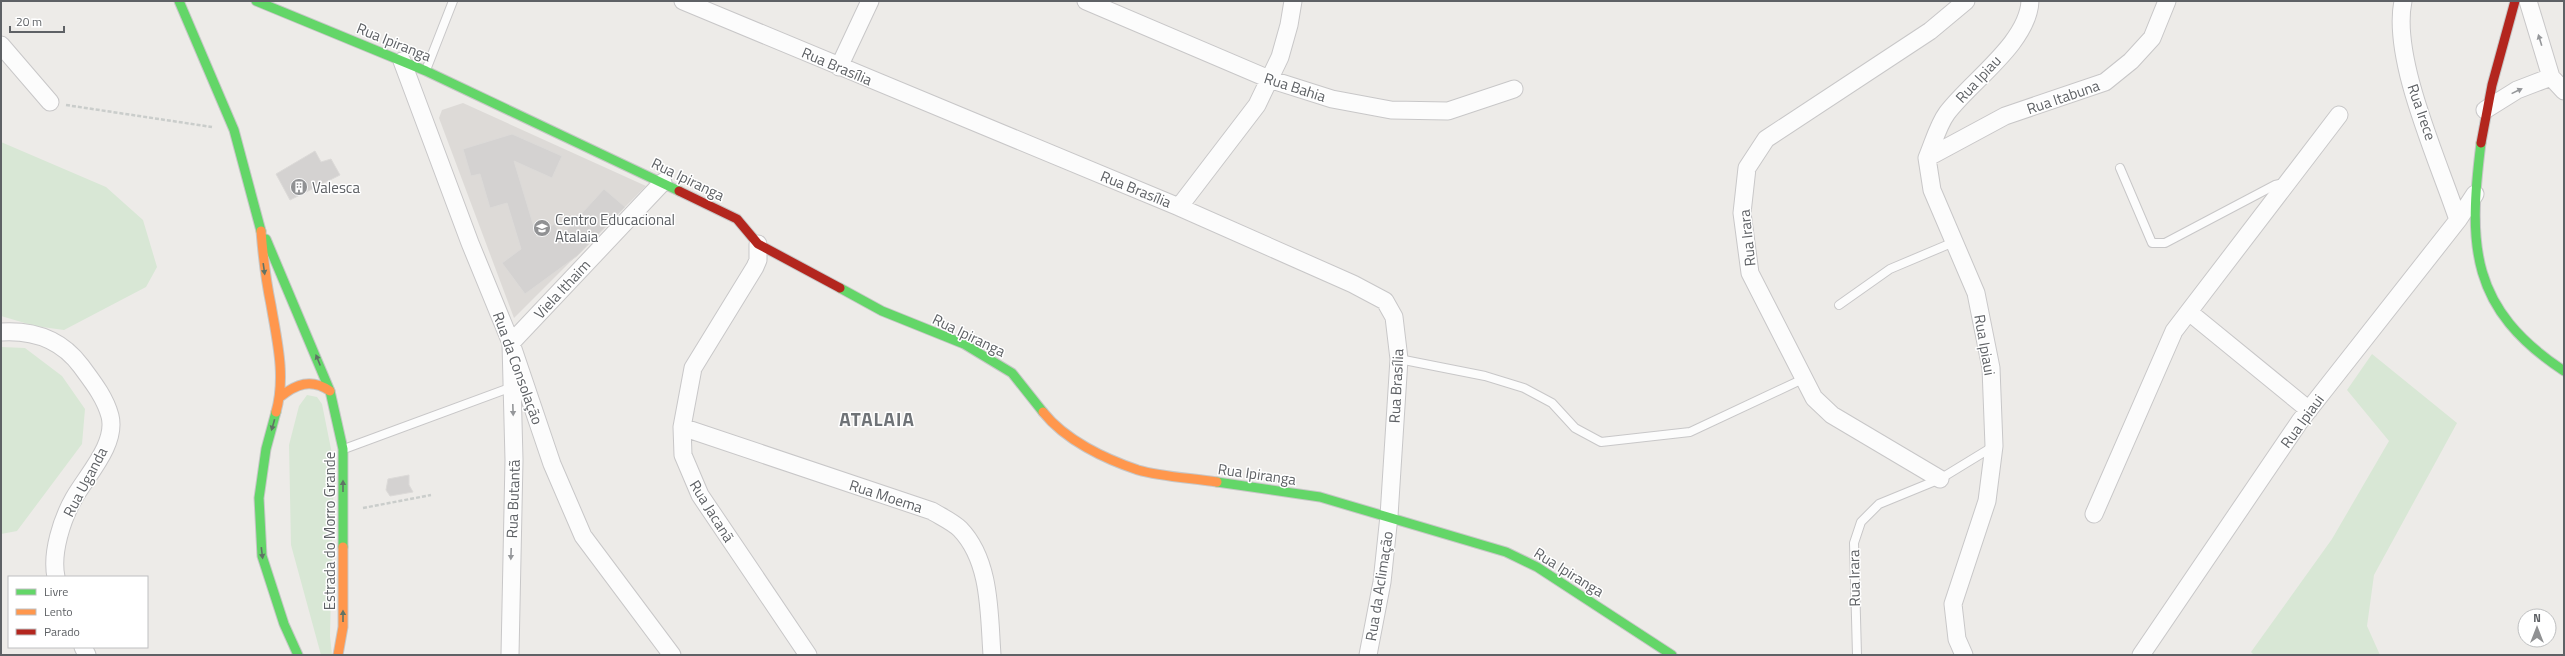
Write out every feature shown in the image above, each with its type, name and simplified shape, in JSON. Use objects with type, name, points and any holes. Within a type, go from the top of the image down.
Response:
[{"type":"street","name":"Estrada do Morro Grande","points":[[179,1],[234,130],[261,230],[264,268],[281,366],[280,397],[266,449],[259,498],[262,556],[284,624],[298,655]]},
{"type":"street","name":"Rua Ipiranga","points":[[256,1],[426,71],[663,182],[737,219],[758,244],[882,311],[964,344],[1012,372],[1052,422],[1084,446],[1139,470],[1320,497],[1389,516],[1506,552],[1537,567],[1672,655]]},
{"type":"street","name":"Rua Brasília","points":[[683,1],[1179,207],[1353,284],[1384,301],[1394,317],[1399,359],[1389,516]]},
{"type":"street","points":[[839,67],[870,1]]},
{"type":"street","name":"Rua Bahia","points":[[1086,1],[1269,79],[1332,99],[1391,110],[1448,111],[1514,89]]},
{"type":"street","points":[[1179,207],[1257,105],[1280,57],[1289,25],[1293,1]]},
{"type":"street","name":"Rua Irara","points":[[1940,479],[1832,415],[1814,398],[1750,273],[1742,213],[1746,168],[1766,139],[1930,31],[1966,1]]},
{"type":"street","name":"Rua Ipiau","points":[[1927,158],[1946,114],[1975,80],[1997,60],[2020,31],[2029,11],[2030,1]]},
{"type":"street","name":"Rua Itabuna","points":[[1927,158],[2005,116],[2105,82],[2131,61],[2152,38],[2167,1]]},
{"type":"street","name":"Rua Irece","points":[[2403,1],[2399,18],[2402,45],[2412,88],[2458,220]]},
{"type":"street","points":[[2515,1],[2485,110],[2475,194],[2478,260],[2482,276],[2490,294],[2500,310],[2523,337],[2548,361],[2564,371]]},
{"type":"street","points":[[2528,1],[2551,77],[2564,91]]},
{"type":"street","points":[[1,46],[50,102]]},
{"type":"street","name":"Rua da Consolação","points":[[402,61],[470,243],[510,343],[552,464],[583,536],[672,655]]},
{"type":"street","points":[[2485,110],[2517,90],[2551,77]]},
{"type":"street","points":[[2094,514],[2174,331],[2339,115]]},
{"type":"street","name":"Rua Ipiaui","points":[[1927,158],[1932,190],[1976,293],[1991,368],[1994,446],[1987,501],[1953,604],[1957,639],[1964,655]]},
{"type":"street","name":"Viela Ithaim","points":[[510,343],[663,182]]},
{"type":"street","name":"Rua Ipiaui","points":[[2141,655],[2309,410],[2458,220],[2475,194]]},
{"type":"street","name":"Estrada do Morro Grande","points":[[261,230],[276,259],[330,391],[344,449],[343,627],[338,655]]},
{"type":"street","name":"Rua Jacanã","points":[[758,244],[758,260],[755,267],[693,368],[682,427],[683,455],[700,496],[808,655]]},
{"type":"street","points":[[2189,312],[2309,410]]},
{"type":"street","name":"Rua Uganda","points":[[1,332],[22,331],[47,338],[75,357],[98,388],[110,416],[109,437],[99,458],[73,499],[59,536],[55,570],[56,576]]},
{"type":"street","name":"Rua Butantã","points":[[510,343],[514,460],[510,655]]},
{"type":"street","points":[[280,397],[292,386],[310,382],[322,384],[330,391]]},
{"type":"street","name":"Rua Moema","points":[[682,427],[932,511],[960,529],[977,553],[987,590],[992,655]]},
{"type":"street","name":"Rua da Aclimação","points":[[1368,655],[1382,582],[1389,516]]},
{"type":"lane","points":[[426,71],[453,1]]},
{"type":"lane","points":[[2120,168],[2152,243],[2165,243],[2275,185],[2287,182]]},
{"type":"lane","points":[[1839,306],[1890,269],[1954,242]]},
{"type":"lane","points":[[1399,359],[1485,376],[1524,388],[1552,403],[1575,428],[1601,442],[1690,432],[1803,379]]},
{"type":"lane","points":[[344,449],[512,387]]},
{"type":"lane","name":"Rua Irara","points":[[1857,655],[1854,543],[1861,522],[1871,510],[1879,504],[1917,490],[1940,479],[1994,446]]},
{"type":"path","points":[[50,102],[234,130]]},
{"type":"path","points":[[343,512],[431,495]]},
{"type":"shaded area","name":"Centro Educacional Atalaia","points":[[463,103],[646,186],[514,318],[439,118],[442,110]]},
{"type":"green space","points":[[1,142],[106,187],[143,220],[157,267],[146,287],[64,330],[35,326],[1,316]]},
{"type":"green space","points":[[1,347],[25,348],[62,376],[85,409],[82,444],[17,531],[1,534]]},
{"type":"green space","points":[[2372,354],[2457,423],[2374,575],[2367,626],[2380,655],[2254,655],[2251,652],[2332,539],[2389,441],[2347,390]]},
{"type":"green space","points":[[307,395],[317,397],[322,404],[334,464],[330,636],[332,655],[321,655],[291,545],[289,445],[299,406]]},
{"type":"building","points":[[512,134],[562,156],[552,178],[514,161],[537,237],[554,224],[562,235],[604,189],[625,207],[577,256],[525,294],[502,263],[521,249],[507,203],[490,208],[480,174],[471,176],[463,149]]},
{"type":"building","name":"Valesca","points":[[315,151],[321,162],[331,159],[340,175],[290,200],[276,174]]},
{"type":"building","points":[[409,475],[409,485],[413,492],[390,496],[386,490],[388,479]]},
{"type":"traffic: fast","points":[[179,1],[234,130],[261,231]]},
{"type":"traffic: fast","points":[[256,1],[426,71],[679,191]]},
{"type":"traffic: fast","points":[[2481,143],[2475,213],[2477,244],[2482,272],[2493,299],[2510,324],[2533,348],[2564,371]]},
{"type":"traffic: fast","points":[[266,239],[330,391],[343,449],[343,547]]},
{"type":"traffic: fast","points":[[840,288],[882,311],[964,344],[1012,373],[1043,412]]},
{"type":"traffic: fast","points":[[276,412],[266,449],[259,498],[262,556],[284,624],[298,655]]},
{"type":"traffic: fast","points":[[1217,482],[1320,497],[1506,552],[1537,567],[1672,655]]},
{"type":"traffic: slow","points":[[261,231],[266,278],[280,358],[279,399],[276,412]]},
{"type":"traffic: slow","points":[[280,397],[286,392],[304,384],[316,385],[330,391]]},
{"type":"traffic: slow","points":[[1043,412],[1052,422],[1074,440],[1112,460],[1138,470],[1157,474],[1217,482]]},
{"type":"traffic: slow","points":[[338,655],[343,627],[343,547]]},
{"type":"traffic: jam","points":[[2481,143],[2492,85],[2515,1]]},
{"type":"traffic: jam","points":[[679,191],[737,219],[758,244],[840,288]]},
{"type":"place","name":"Valesca","points":[[299,187]]},
{"type":"place","name":"Centro Educacional Atalaia","points":[[542,228]]},
{"type":"district","name":"ATALAIA","points":[[877,418]]}]
